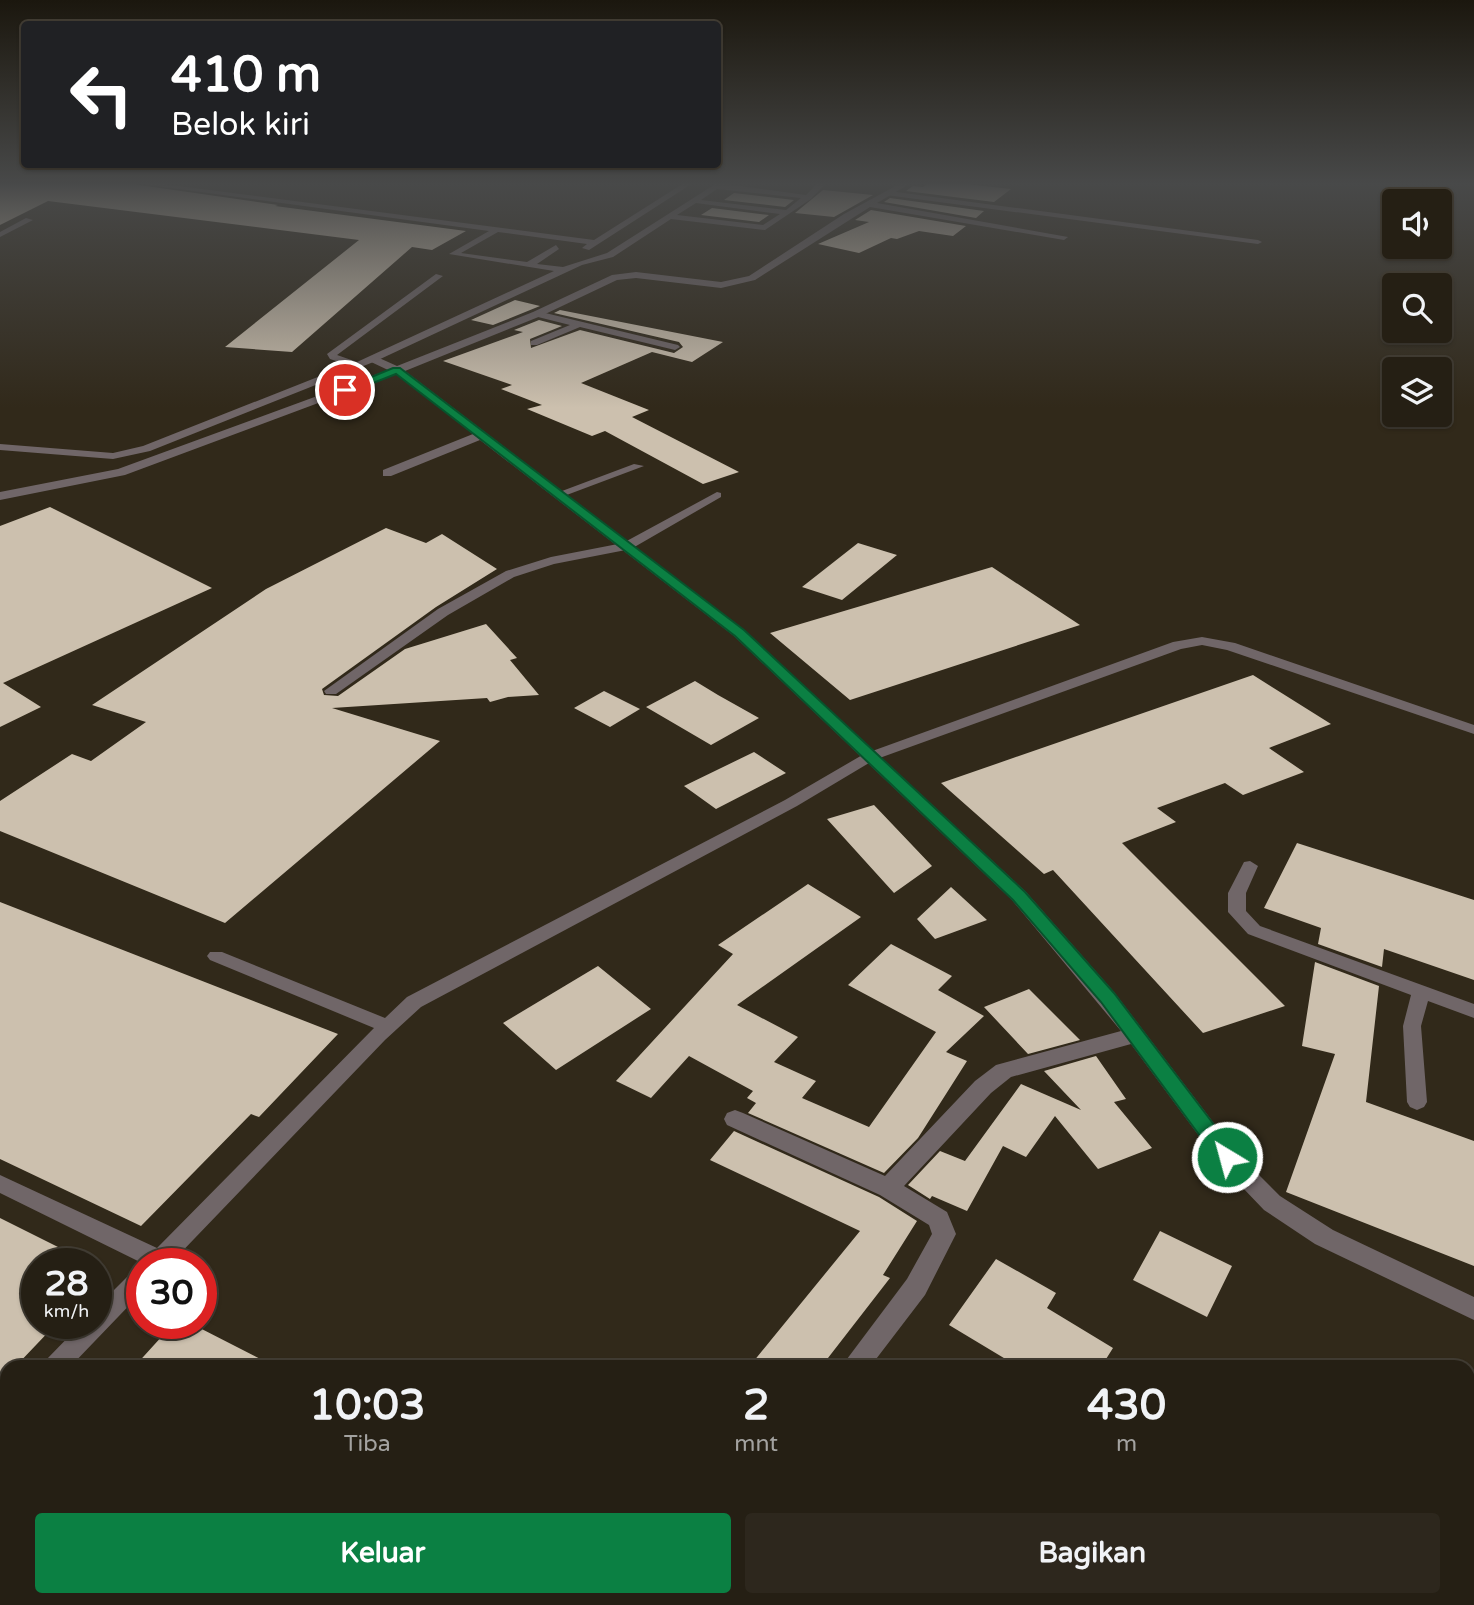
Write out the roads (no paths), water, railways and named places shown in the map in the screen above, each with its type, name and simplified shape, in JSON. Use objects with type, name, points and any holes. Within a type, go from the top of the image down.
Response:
[{"type":"street","points":[[0,496],[121,472],[241,431],[537,314],[623,275],[721,285],[735,284],[752,278],[783,258]]},
{"type":"street","points":[[373,359],[397,370],[739,633],[1019,896],[1060,940],[1136,1035],[1227,1157],[1272,1203],[1324,1237],[1474,1309]]},
{"type":"street","points":[[387,473],[482,435]]},
{"type":"street","points":[[888,1188],[983,1087],[1004,1071],[1136,1035]]},
{"type":"street","points":[[736,1119],[888,1188],[939,1219],[944,1234],[916,1287],[859,1360]]},
{"type":"lane","points":[[480,258],[566,270]]},
{"type":"lane","points":[[529,265],[540,258]]},
{"type":"lane","points":[[579,263],[581,258]]},
{"type":"lane","points":[[0,447],[113,456],[136,452],[373,359],[579,263],[599,258]]},
{"type":"lane","points":[[356,366],[333,357],[332,354],[439,276]]},
{"type":"lane","points":[[537,314],[577,326],[675,347]]},
{"type":"lane","points":[[534,343],[577,326]]},
{"type":"lane","points":[[560,494],[638,466]]},
{"type":"lane","points":[[331,691],[443,611],[510,574],[551,561],[627,546],[717,495]]},
{"type":"lane","points":[[170,1248],[387,1026],[414,1002],[791,803],[869,757],[1178,645],[1202,641],[1230,646],[1474,730]]},
{"type":"lane","points":[[1250,866],[1237,893],[1237,912],[1254,929],[1474,1011]]},
{"type":"lane","points":[[216,956],[387,1026]]},
{"type":"lane","points":[[1417,1102],[1412,1026],[1422,992]]},
{"type":"lane","points":[[0,1183],[131,1248]]},
{"type":"lane","points":[[61,1360],[126,1293]]}]
